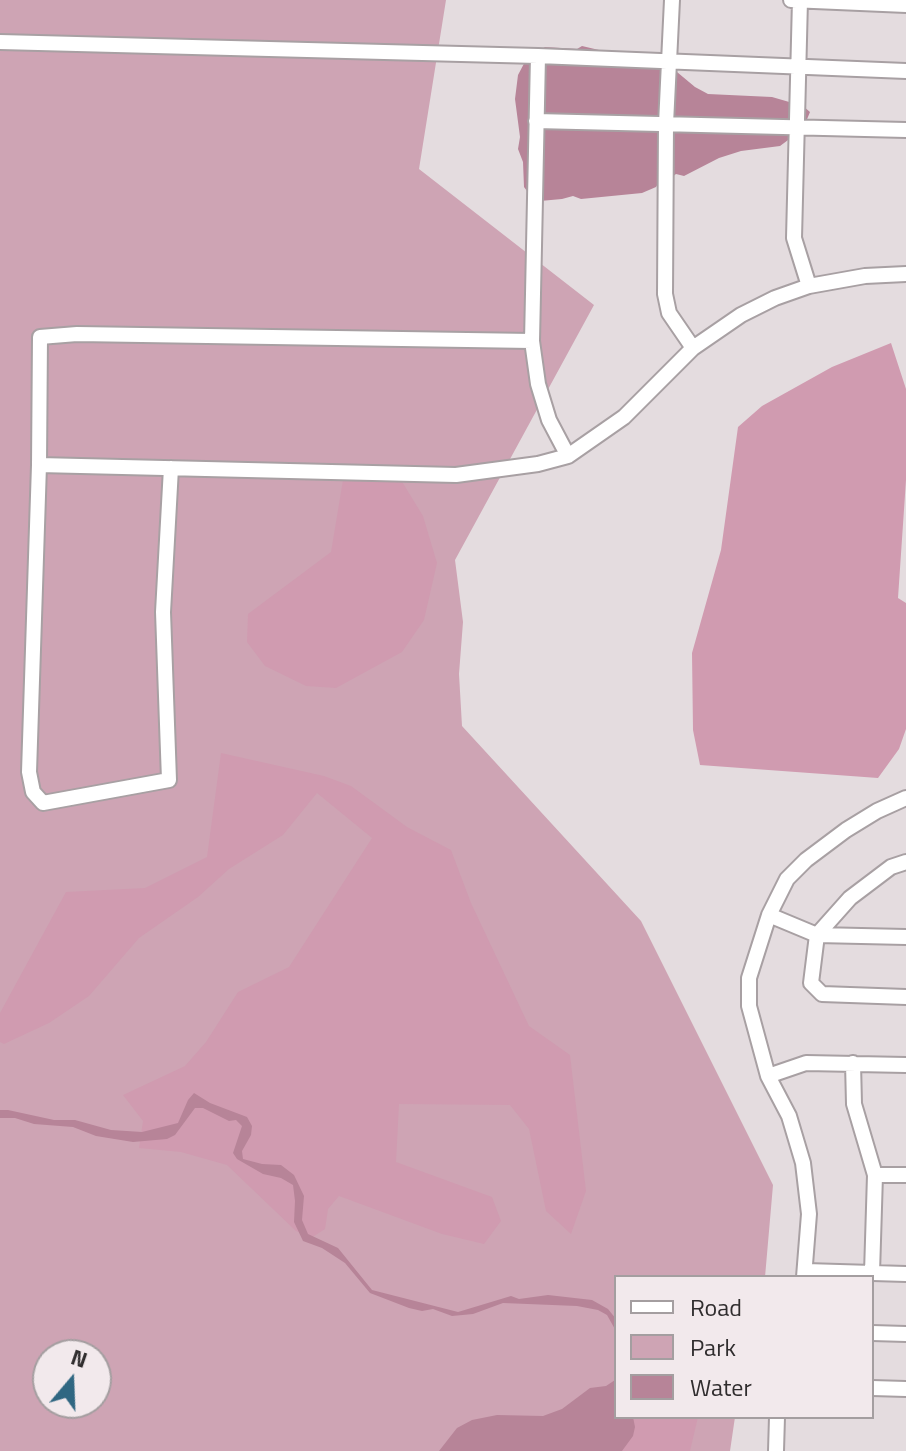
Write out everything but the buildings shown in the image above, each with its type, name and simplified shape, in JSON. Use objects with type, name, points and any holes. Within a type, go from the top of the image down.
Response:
[{"type":"street","points":[[672,0],[666,124],[665,294],[671,318],[693,348]]},
{"type":"street","points":[[791,0],[906,5]]},
{"type":"street","points":[[800,0],[794,238],[809,286]]},
{"type":"street","points":[[0,42],[671,60],[906,71]]},
{"type":"street","points":[[538,56],[532,341],[538,384],[549,420],[568,456]]},
{"type":"street","points":[[536,121],[906,130]]},
{"type":"street","points":[[39,465],[456,475],[538,464],[568,456],[624,417],[693,348],[741,315],[809,286],[865,276],[906,274]]},
{"type":"street","points":[[171,468],[163,612],[169,780],[43,803],[33,792],[29,772],[40,337],[77,334],[532,341]]},
{"type":"street","points":[[906,798],[863,818],[806,860],[787,879],[769,915],[749,978],[749,1006],[768,1076],[789,1116],[803,1163],[809,1214],[805,1274],[906,1274]]},
{"type":"street","points":[[906,862],[891,867],[850,898],[817,935],[811,983],[822,994],[906,997]]},
{"type":"street","points":[[769,915],[817,935],[906,937]]},
{"type":"street","points":[[768,1076],[806,1063],[906,1065]]},
{"type":"street","points":[[853,1063],[854,1104],[875,1175],[872,1273]]},
{"type":"street","points":[[875,1175],[906,1175]]},
{"type":"street","points":[[874,1333],[906,1334]]},
{"type":"street","points":[[874,1388],[906,1389]]},
{"type":"street","points":[[776,1451],[777,1419]]},
{"type":"green space","points":[[0,0],[446,0],[419,169],[594,305],[455,560],[463,622],[459,674],[462,726],[641,921],[773,1185],[765,1275],[614,1275],[614,1419],[735,1419],[730,1451],[0,1451]]},
{"type":"shaded area","points":[[891,343],[906,389],[906,480],[898,598],[906,603],[906,729],[899,749],[878,778],[700,765],[693,730],[692,653],[721,550],[738,427],[762,406],[832,367]]},
{"type":"shaded area","points":[[393,467],[423,516],[437,563],[424,620],[402,652],[336,688],[306,686],[265,666],[247,642],[248,614],[331,552],[345,468]]},
{"type":"shaded area","points":[[221,753],[324,776],[351,786],[407,827],[451,850],[471,903],[529,1026],[570,1055],[586,1191],[571,1234],[546,1211],[529,1129],[510,1105],[399,1104],[396,1162],[492,1197],[501,1221],[484,1244],[442,1234],[339,1196],[328,1209],[325,1229],[311,1238],[296,1231],[227,1165],[181,1152],[139,1148],[143,1121],[123,1095],[185,1066],[206,1042],[238,992],[289,967],[372,838],[317,793],[283,835],[229,869],[198,897],[139,938],[89,996],[49,1023],[4,1044],[0,1042],[0,1013],[66,892],[145,888],[207,857]]},
{"type":"shaded area","points":[[618,1419],[698,1419],[690,1451],[578,1451]]},
{"type":"water","points":[[582,46],[671,67],[708,94],[772,97],[803,106],[810,112],[803,129],[780,146],[741,151],[719,158],[684,176],[676,174],[666,182],[660,181],[656,187],[642,193],[581,199],[573,196],[540,201],[524,187],[515,99],[518,75],[528,56],[545,47],[577,49]]},
{"type":"water","points":[[194,1093],[210,1103],[247,1117],[252,1126],[251,1135],[242,1151],[243,1159],[281,1165],[294,1175],[304,1196],[302,1220],[308,1234],[338,1248],[372,1290],[458,1312],[511,1296],[519,1299],[548,1295],[592,1300],[608,1309],[614,1316],[614,1327],[607,1315],[577,1306],[503,1303],[473,1314],[452,1316],[433,1309],[422,1311],[409,1308],[370,1293],[345,1263],[322,1248],[303,1241],[294,1222],[293,1185],[281,1178],[263,1174],[237,1159],[233,1153],[242,1126],[236,1120],[229,1121],[203,1108],[195,1108],[175,1135],[167,1139],[133,1142],[96,1136],[73,1127],[0,1118],[0,1110],[8,1110],[54,1120],[75,1120],[111,1130],[142,1132],[178,1123]]},
{"type":"water","points":[[614,1381],[614,1419],[633,1419],[633,1436],[622,1451],[439,1451],[457,1428],[472,1420],[497,1415],[543,1416],[562,1409],[590,1388],[606,1386]]}]
